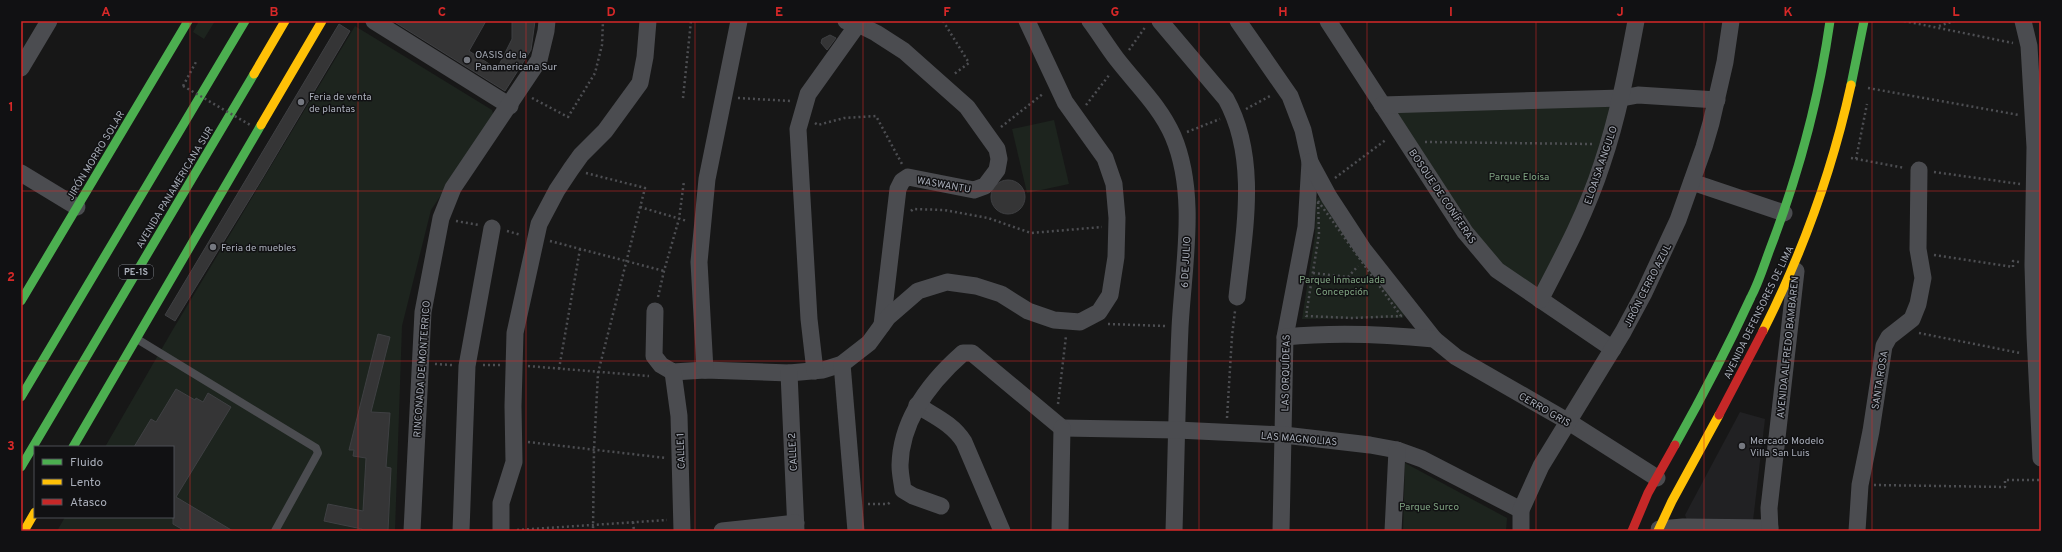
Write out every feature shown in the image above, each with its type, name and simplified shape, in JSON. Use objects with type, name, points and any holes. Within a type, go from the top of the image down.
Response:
[{"type":"main road","name":"JIRÓN MORRO SOLAR","points":[[21,301],[188,21]]},
{"type":"main road","points":[[21,397],[245,21]]},
{"type":"main road","name":"AVENIDA PANAMERICANA SUR","points":[[21,467],[285,21]]},
{"type":"main road","points":[[74,446],[322,21]]},
{"type":"main road","name":"AVENIDA DEFENSORES DE LIMA","points":[[1632,531],[1657,478],[1703,394],[1752,296],[1784,213],[1810,122],[1824,64],[1830,21]]},
{"type":"main road","name":"AVENIDA DEFENSORES DE LIMA","points":[[1659,530],[1672,501],[1779,298],[1816,211],[1834,155],[1864,21]]},
{"type":"main road","points":[[24,531],[34,514]]},
{"type":"street","points":[[21,68],[48,21]]},
{"type":"street","points":[[374,21],[510,106]]},
{"type":"street","name":"RINCONADA DE MONTERRICO","points":[[412,531],[423,312],[441,218],[453,188],[510,106],[539,60],[547,21]]},
{"type":"street","points":[[501,531],[501,503],[514,462],[515,333],[539,224],[557,190],[581,155],[605,131],[640,83],[645,57],[648,21]]},
{"type":"street","points":[[705,370],[699,262],[707,179],[739,21]]},
{"type":"street","points":[[655,312],[654,356],[661,365],[673,372],[705,370],[789,373],[823,370],[842,364],[869,343],[888,317],[918,291],[947,282],[976,286],[1001,294],[1028,311],[1054,320],[1073,322],[1099,312],[1110,295],[1116,257],[1114,184],[1105,158],[1065,102],[1028,21]]},
{"type":"street","name":"6 DE JULIO","points":[[1090,21],[1116,58],[1162,114],[1174,137],[1184,169],[1186,213],[1180,327],[1174,531]]},
{"type":"street","points":[[1160,21],[1226,99],[1234,114],[1241,134],[1246,165],[1245,219],[1237,297]]},
{"type":"street","name":"LAS ORQUÍDEAS","points":[[1238,21],[1290,96],[1303,130],[1310,162],[1306,227],[1285,337],[1281,531]]},
{"type":"street","name":"BOSQUE DE CONÍFERAS","points":[[1328,21],[1465,232],[1497,270],[1613,349]]},
{"type":"street","name":"ELOAISA ANGULO","points":[[1540,300],[1585,208],[1608,144],[1622,98],[1636,21]]},
{"type":"street","name":"JIRÓN CERRO AZUL","points":[[1521,531],[1520,510],[1541,466],[1613,349],[1661,259],[1678,220],[1704,147],[1717,100],[1731,21]]},
{"type":"street","points":[[2023,21],[2029,46],[2034,118],[2033,265],[2041,458]]},
{"type":"street","points":[[815,371],[809,319],[798,129],[808,94],[852,22]]},
{"type":"street","name":"WASWANTU","points":[[852,22],[904,51],[968,107],[998,149],[999,160],[997,170],[985,186],[974,190],[908,177],[902,181],[898,189],[882,325]]},
{"type":"street","points":[[1382,105],[1622,98],[1638,95],[1717,100]]},
{"type":"street","name":"CERRO GRIS","points":[[1310,162],[1323,187],[1363,249],[1434,339],[1456,357],[1569,422],[1657,478]]},
{"type":"street","name":"SANTA ROSA","points":[[1858,531],[1860,485],[1871,431],[1884,346],[1889,337],[1912,319],[1918,304],[1923,278],[1917,232],[1918,170]]},
{"type":"street","points":[[21,173],[77,207]]},
{"type":"street","points":[[1692,182],[1784,213]]},
{"type":"street","points":[[461,531],[467,366],[492,228]]},
{"type":"street","name":"AVENIDA ALFREDO BAMBAREN","points":[[1770,530],[1769,508],[1797,258]]},
{"type":"street","points":[[1285,337],[1316,334],[1393,335],[1434,339]]},
{"type":"street","points":[[941,506],[913,496],[903,490],[900,465],[906,430],[917,405],[948,366],[963,353],[967,352],[1059,425],[1060,531]]},
{"type":"street","points":[[842,364],[856,531]]},
{"type":"street","name":"CALLE 1","points":[[673,372],[679,416],[682,525]]},
{"type":"street","name":"CALLE 2","points":[[789,373],[796,527]]},
{"type":"street","points":[[917,405],[952,427],[959,434],[1002,531]]},
{"type":"street","name":"LAS MAGNOLIAS","points":[[1059,425],[1284,435],[1370,445],[1397,450],[1422,459],[1520,510]]},
{"type":"street","points":[[1393,531],[1397,450]]},
{"type":"street","points":[[722,531],[796,527]]},
{"type":"street","points":[[1659,530],[1683,527],[1770,530]]},
{"type":"lane","points":[[136,339],[316,448],[318,453],[275,531]]},
{"type":"path","points":[[519,91],[568,117],[595,73],[602,45],[603,21]]},
{"type":"path","points":[[683,98],[691,21]]},
{"type":"path","points":[[941,84],[969,63],[943,21]]},
{"type":"path","points":[[1904,21],[2029,46]]},
{"type":"path","points":[[1939,27],[1954,21]]},
{"type":"path","points":[[196,62],[183,86],[252,126]]},
{"type":"path","points":[[989,136],[1056,84]]},
{"type":"path","points":[[1850,86],[2034,118]]},
{"type":"path","points":[[724,97],[806,101],[812,120],[818,124],[844,118],[876,116],[908,177]]},
{"type":"path","points":[[1323,187],[1402,136],[1608,144]]},
{"type":"path","points":[[571,169],[645,188],[628,261],[598,373],[594,450],[593,531]]},
{"type":"path","points":[[655,312],[664,271],[679,219],[684,181]]},
{"type":"path","points":[[1318,201],[1362,262],[1401,316],[1352,318],[1306,316],[1319,234],[1318,201]]},
{"type":"path","points":[[640,207],[703,226]]},
{"type":"path","points":[[894,228],[905,214],[913,209],[944,210],[988,218],[1031,232],[1116,226]]},
{"type":"path","points":[[536,238],[664,271]]},
{"type":"path","points":[[560,369],[580,249]]},
{"type":"path","points":[[1920,253],[2013,267],[2013,261],[2033,265]]},
{"type":"path","points":[[1313,273],[1348,277],[1362,262]]},
{"type":"path","points":[[1226,432],[1232,336],[1237,297]]},
{"type":"path","points":[[1059,425],[1073,322]]},
{"type":"path","points":[[1106,324],[1180,327]]},
{"type":"path","points":[[1901,329],[2036,356]]},
{"type":"path","points":[[514,365],[598,373],[654,376],[673,372]]},
{"type":"path","points":[[514,440],[680,460]]},
{"type":"path","points":[[1860,485],[2005,487],[2004,480],[2041,480]]},
{"type":"path","points":[[854,504],[888,504],[903,490]]},
{"type":"path","points":[[501,531],[550,529],[633,522],[682,525]]},
{"type":"path","points":[[633,522],[634,531]]},
{"type":"shaded area","name":"Mercado Modelo Villa San Luis","points":[[1740,412],[1765,419],[1753,521],[1687,520],[1685,515]]},
{"type":"green space","points":[[199,21],[215,21],[204,39],[193,32]]},
{"type":"green space","points":[[355,26],[492,110],[494,117],[431,210],[402,326],[395,531],[57,531],[64,518],[174,518],[174,446],[106,446],[172,331]]},
{"type":"green space","name":"Parque Eloisa","points":[[1613,106],[1596,170],[1538,290],[1498,264],[1389,109]]},
{"type":"green space","points":[[1054,120],[1069,184],[1027,193],[1012,129]]},
{"type":"green space","name":"Parque Inmaculada Concepción","points":[[1319,197],[1404,314],[1403,318],[1302,319],[1315,235],[1316,199]]},
{"type":"green space","name":"Parque Surco","points":[[1405,463],[1507,518],[1506,531],[1403,531]]},
{"type":"building","name":"OASIS de la Panamericana Sur","points":[[393,21],[486,21],[469,51],[497,69],[512,39],[512,21],[535,21],[531,50],[505,91]]},
{"type":"building","points":[[339,24],[350,31],[175,321],[165,315]]},
{"type":"building","points":[[830,35],[836,38],[827,50],[821,43],[822,39]]},
{"type":"building","points":[[1011,180],[1020,185],[1024,190],[1024,204],[1020,209],[1015,213],[1005,214],[1001,213],[992,204],[991,194],[992,190],[1001,181]]},
{"type":"building","points":[[378,334],[390,337],[371,412],[390,413],[386,467],[391,468],[388,531],[362,531],[362,529],[324,521],[328,504],[363,511],[366,458],[353,456],[354,450],[349,450]]},
{"type":"building","points":[[176,389],[195,400],[196,398],[203,402],[208,393],[231,407],[176,497],[233,531],[185,531],[173,524],[174,446],[135,446],[151,419],[156,422]]},
{"type":"traffic: fast","points":[[21,301],[188,21]]},
{"type":"traffic: fast","points":[[21,397],[245,21]]},
{"type":"traffic: fast","points":[[1675,445],[1724,353],[1754,291],[1790,194],[1814,108],[1830,21]]},
{"type":"traffic: fast","points":[[1851,85],[1864,21]]},
{"type":"traffic: fast","points":[[21,467],[254,74]]},
{"type":"traffic: fast","points":[[74,446],[261,125]]},
{"type":"traffic: slow","points":[[254,74],[285,21]]},
{"type":"traffic: slow","points":[[261,125],[322,21]]},
{"type":"traffic: slow","points":[[1763,331],[1791,271],[1815,211],[1835,149],[1851,85]]},
{"type":"traffic: slow","points":[[1658,531],[1672,501],[1719,415]]},
{"type":"traffic: slow","points":[[24,531],[34,514]]},
{"type":"traffic: jam","points":[[1719,415],[1763,331]]},
{"type":"traffic: jam","points":[[1632,531],[1648,493],[1675,445]]},
{"type":"place","name":"OASIS de la Panamericana Sur","points":[[467,60]]},
{"type":"place","name":"Feria de venta de plantas","points":[[301,102]]},
{"type":"place","name":"Feria de muebles","points":[[213,247]]},
{"type":"place","name":"Mercado Modelo Villa San Luis","points":[[1742,446]]}]
